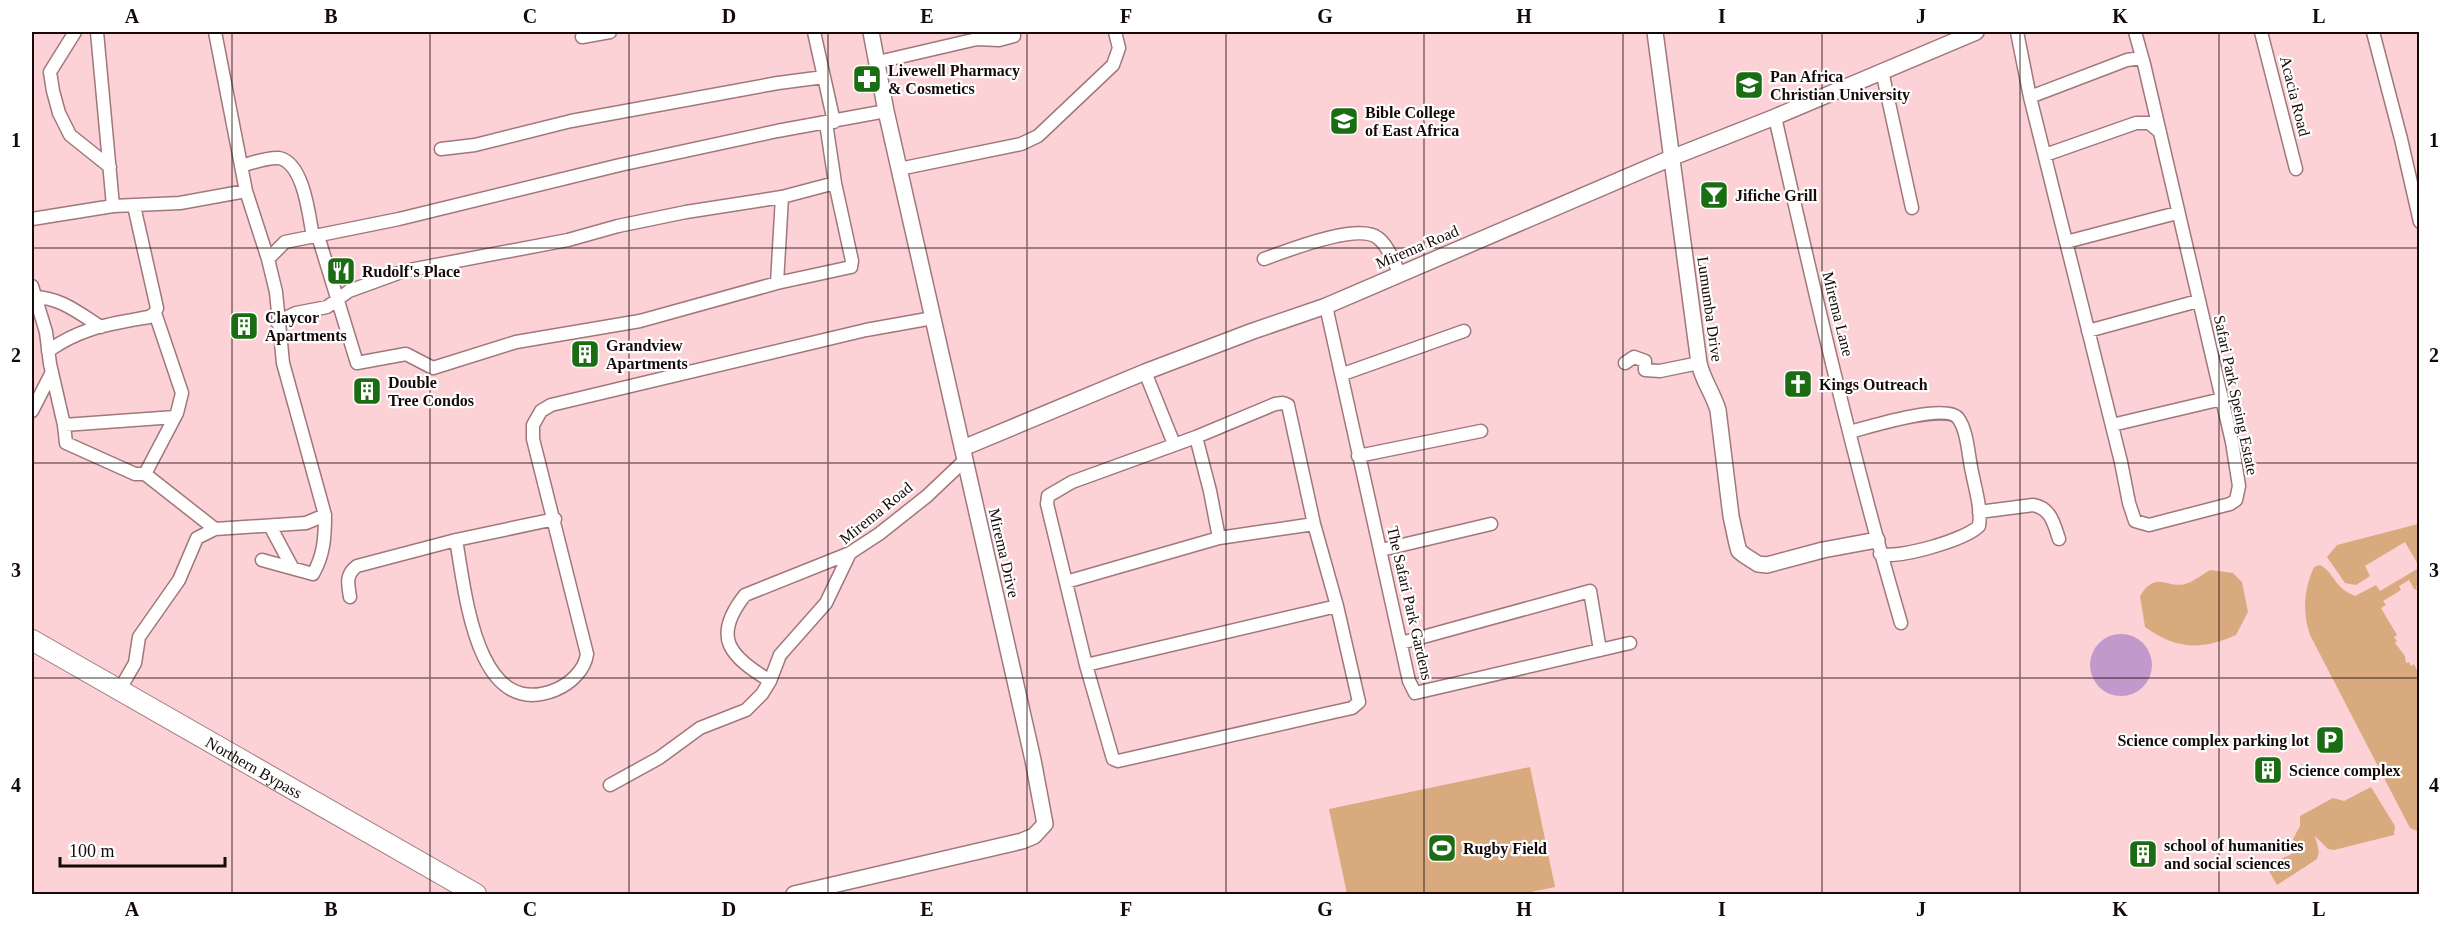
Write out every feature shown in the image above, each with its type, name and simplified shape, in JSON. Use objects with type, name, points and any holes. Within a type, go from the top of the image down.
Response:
[{"type":"main road","name":"Northern Bypass","points":[[32,640],[477,894]]},
{"type":"street","points":[[75,32],[50,72],[53,91],[59,113],[70,135],[110,167]]},
{"type":"street","points":[[97,32],[113,206]]},
{"type":"street","points":[[215,32],[246,191],[276,292],[283,363],[325,515],[325,542],[320,563],[313,574],[262,560]]},
{"type":"street","points":[[582,38],[610,32]]},
{"type":"street","points":[[241,166],[273,158],[287,162],[293,167],[301,182],[316,237],[339,299],[357,363],[406,354],[433,368],[516,342],[640,321],[777,283],[850,267],[850,251],[835,183],[824,77],[814,32]]},
{"type":"street","name":"Mirema Drive","points":[[794,894],[1022,841],[1034,836],[1045,824],[1033,760],[886,111],[872,32]]},
{"type":"street","points":[[899,169],[1021,144],[1038,136],[1113,65],[1119,48],[1115,32]]},
{"type":"street","name":"Lumumba Drive","points":[[1656,32],[1699,363],[1718,410],[1731,516],[1739,550],[1749,560],[1767,565],[1823,550],[1879,547]]},
{"type":"street","name":"Mirema Road","points":[[610,785],[659,758],[700,728],[746,710],[762,694],[770,681],[780,655],[826,603],[850,553],[879,534],[927,496],[964,454],[1145,372],[1326,306],[1671,158],[1775,117],[1976,32]]},
{"type":"street","name":"Safari Park Speing Estate","points":[[2017,32],[2030,97],[2132,512],[2135,521],[2149,525],[2223,507],[2236,500],[2239,486],[2222,399],[2135,32]]},
{"type":"street","name":"Acacia Road","points":[[2261,32],[2296,169]]},
{"type":"street","points":[[2373,32],[2420,222]]},
{"type":"street","points":[[878,62],[969,40],[999,40],[1014,36]]},
{"type":"street","points":[[2030,97],[2127,60],[2141,58]]},
{"type":"street","points":[[1882,71],[1912,208]]},
{"type":"street","points":[[441,148],[475,145],[571,121],[778,83],[824,77]]},
{"type":"street","points":[[268,259],[285,242],[421,214],[620,165],[886,111]]},
{"type":"street","name":"Mirema Lane","points":[[1775,117],[1790,188],[1850,432],[1900,623]]},
{"type":"street","points":[[2045,155],[2136,123],[2149,123],[2160,132]]},
{"type":"street","points":[[278,321],[296,313],[327,307],[349,291],[404,271],[568,240],[618,226],[686,212],[782,197],[835,183]]},
{"type":"street","points":[[32,219],[113,206],[180,203],[246,191]]},
{"type":"street","points":[[777,283],[782,197]]},
{"type":"street","points":[[134,206],[157,308],[155,313],[182,393],[175,417],[146,474]]},
{"type":"street","points":[[2066,242],[2177,213]]},
{"type":"street","points":[[1264,258],[1323,238],[1373,234],[1380,239],[1400,274]]},
{"type":"street","points":[[33,293],[71,307],[101,327]]},
{"type":"street","points":[[33,293],[46,332],[66,444],[135,474],[146,474],[215,529]]},
{"type":"street","points":[[2088,331],[2198,302]]},
{"type":"street","name":"The Safari Park Gardens","points":[[1326,306],[1409,681],[1415,693],[1629,643]]},
{"type":"street","points":[[48,351],[69,336],[149,317],[155,313]]},
{"type":"street","points":[[456,540],[478,645],[487,666],[507,688],[531,695],[558,689],[583,669],[587,654],[555,519],[533,439],[533,425],[541,411],[551,405],[866,330],[933,318]]},
{"type":"street","points":[[1342,374],[1464,331]]},
{"type":"street","points":[[1625,363],[1634,357],[1645,361],[1645,370],[1660,371],[1699,363]]},
{"type":"street","points":[[32,411],[52,372]]},
{"type":"street","points":[[1145,372],[1174,444]]},
{"type":"street","points":[[2112,425],[2222,399]]},
{"type":"street","points":[[1275,404],[1288,405],[1314,524],[1359,697],[1356,706],[1334,712],[1115,760],[1111,754],[1086,665],[1047,504],[1048,496],[1072,482],[1196,437],[1275,404]]},
{"type":"street","points":[[1850,432],[1941,412],[1954,414],[1960,422],[1968,449],[1979,513],[1979,526],[1971,534],[1908,554],[1893,556],[1879,547]]},
{"type":"street","points":[[64,424],[175,417]]},
{"type":"street","points":[[1358,456],[1481,430]]},
{"type":"street","points":[[1196,437],[1219,538]]},
{"type":"street","points":[[1979,513],[2033,505],[2041,506],[2051,517],[2059,539]]},
{"type":"street","points":[[120,689],[135,663],[139,637],[179,580],[197,538],[215,529],[306,523],[325,515]]},
{"type":"street","points":[[350,597],[347,581],[350,571],[357,566],[456,540],[555,519]]},
{"type":"street","points":[[1066,582],[1219,538],[1314,524]]},
{"type":"street","points":[[1381,550],[1491,524]]},
{"type":"street","points":[[270,526],[292,567]]},
{"type":"street","points":[[770,681],[736,656],[730,648],[727,638],[736,607],[745,595],[850,553]]},
{"type":"street","points":[[1401,643],[1590,591],[1600,650]]},
{"type":"street","points":[[1086,665],[1337,606]]},
{"type":"shaded area","points":[[2418,524],[2420,526],[2419,566],[2405,542],[2365,566],[2370,576],[2356,585],[2345,583],[2327,557],[2337,545]]},
{"type":"shaded area","points":[[2320,565],[2342,588],[2355,596],[2376,585],[2380,591],[2419,568],[2419,584],[2416,587],[2418,590],[2414,589],[2409,580],[2399,586],[2401,590],[2383,601],[2386,605],[2381,608],[2397,635],[2394,637],[2397,641],[2395,643],[2405,656],[2406,663],[2409,662],[2411,666],[2414,664],[2419,675],[2419,832],[2410,828],[2310,635],[2305,609],[2306,592],[2314,567]]},
{"type":"shaded area","points":[[2210,570],[2233,573],[2242,582],[2248,612],[2236,635],[2212,643],[2190,645],[2168,640],[2145,627],[2140,596],[2146,588],[2157,582],[2181,585],[2197,579]]},
{"type":"shaded area","points":[[2121,634],[2133,636],[2143,643],[2150,653],[2152,665],[2150,677],[2143,687],[2133,694],[2121,696],[2109,694],[2099,687],[2092,677],[2090,665],[2092,653],[2099,643],[2109,636]]},
{"type":"shaded area","name":"Rugby Field","points":[[1530,767],[1555,887],[1521,894],[1347,894],[1329,809]]},
{"type":"shaded area","points":[[2371,787],[2395,826],[2394,835],[2334,850],[2328,849],[2315,836],[2319,852],[2317,859],[2277,885],[2266,866],[2298,851],[2293,839],[2300,826],[2300,816],[2333,798],[2344,801]]},
{"type":"place","name":"Livewell Pharmacy & Cosmetics","points":[[867,79]]},
{"type":"place","name":"Pan Africa Christian University","points":[[1749,85]]},
{"type":"place","name":"Bible College of East Africa","points":[[1344,121]]},
{"type":"place","name":"Jifiche Grill","points":[[1714,195]]},
{"type":"place","name":"Rudolf's Place","points":[[341,271]]},
{"type":"place","name":"Claycor Apartments","points":[[244,326]]},
{"type":"place","name":"Grandview Apartments","points":[[585,354]]},
{"type":"place","name":"Kings Outreach","points":[[1798,384]]},
{"type":"place","name":"Double Tree Condos","points":[[367,391]]},
{"type":"place","name":"Science complex parking lot","points":[[2330,740]]},
{"type":"place","name":"Science complex","points":[[2268,770]]},
{"type":"place","name":"Rugby Field","points":[[1442,848]]},
{"type":"place","name":"school of humanities and social sciences","points":[[2143,854]]}]
